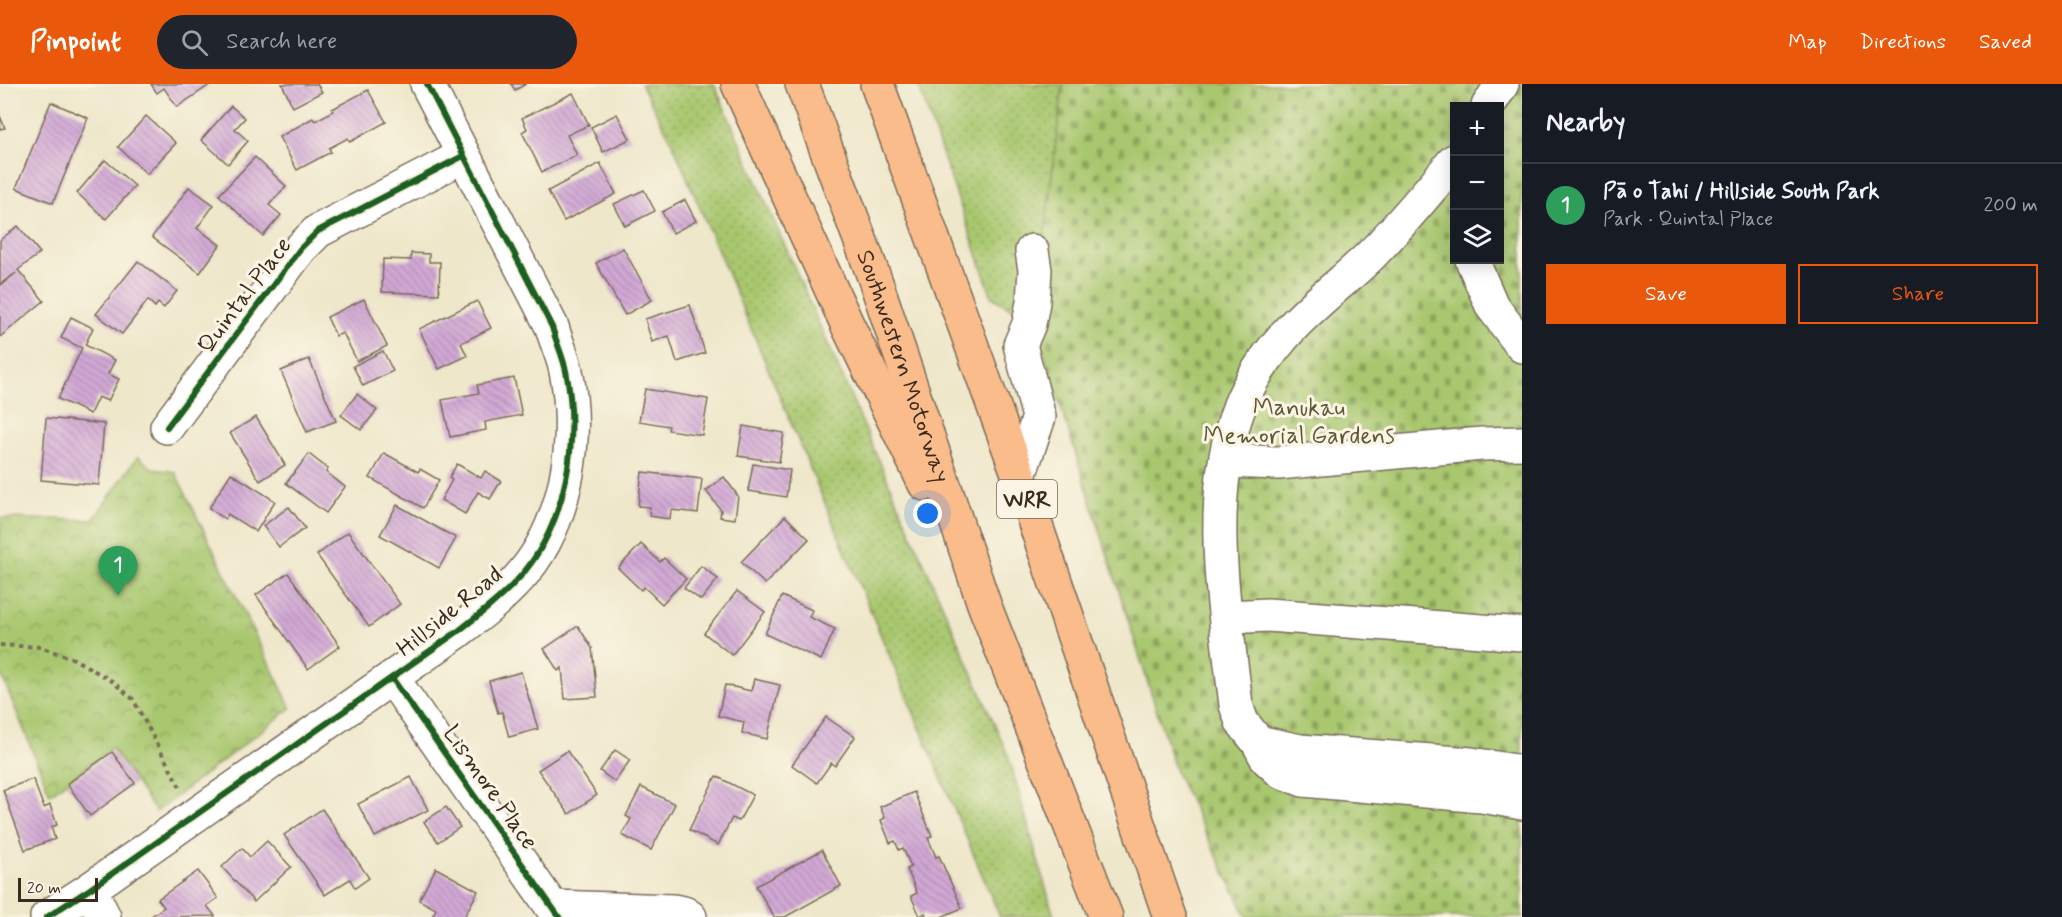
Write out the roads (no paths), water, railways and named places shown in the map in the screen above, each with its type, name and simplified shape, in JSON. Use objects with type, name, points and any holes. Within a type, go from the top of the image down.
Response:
[{"type":"highway","points":[[738,84],[847,324],[984,604]]},
{"type":"highway","name":"Southwestern Motorway","points":[[802,84],[877,285],[984,604],[1106,917]]},
{"type":"highway","name":"WRR","points":[[877,84],[1019,476],[1170,917]]},
{"type":"highway","points":[[898,84],[1019,476]]},
{"type":"street","name":"Hillside Road","points":[[47,917],[97,903],[195,815],[457,632],[497,600],[521,576],[551,526],[564,488],[573,431],[572,406],[566,369],[555,338],[427,84]]},
{"type":"street","points":[[1491,102],[1502,84]]},
{"type":"street","name":"Quintal Place","points":[[167,427],[300,249],[318,231],[463,156]]},
{"type":"street","points":[[1450,167],[1369,256],[1324,295],[1285,335],[1263,362],[1241,403],[1232,432],[1221,504],[1219,560],[1236,705],[1242,722],[1258,742],[1267,759],[1280,771],[1303,780],[1482,796],[1522,803]]},
{"type":"street","points":[[1019,476],[1039,417],[1020,345],[1029,324],[1033,302],[1035,270],[1032,250]]},
{"type":"street","points":[[1474,264],[1492,306],[1522,346]]},
{"type":"street","points":[[1226,461],[1278,463],[1470,444],[1522,443]]},
{"type":"street","points":[[1226,617],[1268,615],[1522,634]]},
{"type":"street","name":"Lismore Place","points":[[392,678],[556,912],[673,911],[690,917]]},
{"type":"street","points":[[1258,742],[1300,751],[1471,764],[1522,772]]},
{"type":"place","name":"Pā o Tahi / Hillside South Park","points":[[118,596]]},
{"type":"park label","name":"Manukau Memorial Gardens","points":[[1299,421]]}]
